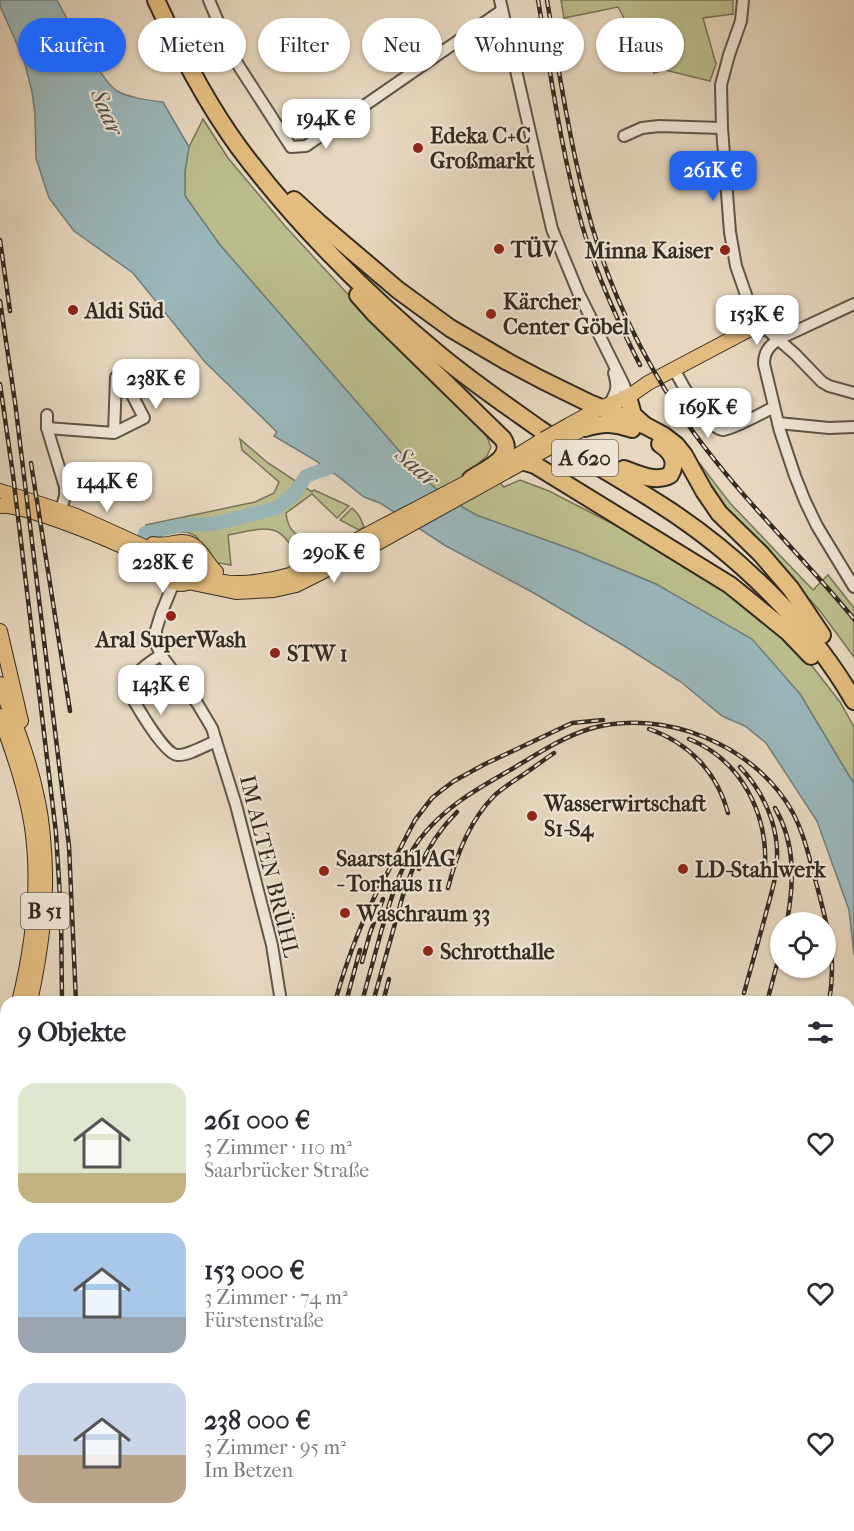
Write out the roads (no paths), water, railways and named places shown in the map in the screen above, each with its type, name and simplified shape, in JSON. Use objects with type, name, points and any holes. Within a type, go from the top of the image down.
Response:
[{"type":"highway","name":"A 620","points":[[156,0],[181,53],[240,148],[303,226],[353,278],[437,353],[544,432],[662,506],[732,558],[755,578],[810,639],[839,676],[854,700]]},
{"type":"highway","name":"A 620","points":[[167,0],[190,48],[235,122],[294,200],[362,272],[412,318],[477,371],[552,424],[698,518],[741,551],[764,572],[822,635],[854,680]]},
{"type":"highway","points":[[294,200],[398,290],[450,328],[508,362],[644,425],[676,445],[719,513],[761,554],[791,589],[822,635]]},
{"type":"highway","points":[[303,226],[374,313],[503,439],[506,444],[505,455],[495,471],[471,479]]},
{"type":"highway","points":[[628,397],[633,415],[644,425]]},
{"type":"highway","points":[[578,428],[607,423],[631,429],[663,445],[674,459],[670,475],[663,478],[643,476],[624,469]]},
{"type":"highway","points":[[525,462],[535,465],[730,585],[788,632],[819,664],[839,688],[854,714]]},
{"type":"main road","points":[[166,561],[180,550],[188,551],[195,557],[198,565],[216,580],[270,581],[350,552],[495,471],[578,428],[608,408],[620,410],[628,397],[648,383],[757,325]]},
{"type":"main road","points":[[495,471],[525,462],[549,442]]},
{"type":"main road","points":[[0,491],[61,510],[156,552],[166,561],[166,576],[181,582],[230,591],[260,592],[296,585],[471,479]]},
{"type":"main road","points":[[0,506],[11,506],[57,520],[141,555],[166,561]]},
{"type":"main road","points":[[142,546],[181,542],[191,544],[216,572],[238,582]]},
{"type":"main road","points":[[181,582],[195,576],[198,565]]},
{"type":"main road","points":[[0,631],[18,706],[25,753]]},
{"type":"main road","name":"B 51","points":[[0,684],[36,790],[32,930],[20,996]]},
{"type":"main road","name":"B 51","points":[[0,716],[36,819],[46,871],[45,917],[31,996]]},
{"type":"main road","points":[[0,724],[9,742]]},
{"type":"street","points":[[209,0],[233,57],[291,147],[306,146],[500,5],[552,229],[578,292],[628,397]]},
{"type":"street","points":[[743,0],[741,21],[722,85],[722,128],[730,232],[736,266],[757,325],[779,339],[822,382],[854,393]]},
{"type":"street","points":[[624,136],[642,128],[659,126],[722,128]]},
{"type":"street","points":[[854,304],[779,339],[770,345],[764,357],[778,423],[804,501],[854,587]]},
{"type":"street","points":[[608,408],[617,387],[611,361]]},
{"type":"street","points":[[674,369],[704,416],[717,428],[724,430],[774,407]]},
{"type":"street","points":[[47,428],[114,433],[144,418],[123,377],[116,377],[114,433]]},
{"type":"street","points":[[47,416],[47,428],[65,487],[61,510]]},
{"type":"street","points":[[778,423],[854,428]]},
{"type":"street","name":"IM ALTEN BRÜHL","points":[[181,582],[161,614],[156,630],[156,644],[161,655],[197,703],[212,728],[236,805],[270,937],[280,996]]},
{"type":"street","points":[[161,655],[138,671],[131,686],[134,702],[166,750],[175,755],[185,754],[216,741]]},
{"type":"water","points":[[0,0],[57,0],[67,18],[18,18],[18,46],[0,6]]},
{"type":"water","name":"Saar","points":[[27,72],[100,72],[117,91],[145,100],[163,102],[189,147],[185,171],[185,196],[220,245],[421,476],[447,498],[476,515],[576,551],[656,584],[752,639],[800,694],[854,784],[854,955],[849,910],[817,821],[766,743],[745,726],[722,716],[681,682],[626,647],[532,592],[446,546],[380,503],[364,497],[335,474],[317,473],[320,465],[318,462],[274,436],[277,432],[205,362],[133,273],[74,231],[49,198],[36,158],[32,92]]},
{"type":"waterway","points":[[145,533],[182,525],[214,524],[277,508],[295,493],[306,476],[334,466]]},
{"type":"railway","points":[[538,0],[562,142],[582,225],[608,296],[640,365]]},
{"type":"railway","points":[[547,0],[578,172],[602,259],[627,320],[658,378],[694,433],[732,481],[854,619]]},
{"type":"railway","points":[[0,240],[10,311]]},
{"type":"railway","points":[[0,301],[15,402],[69,846],[76,996]]},
{"type":"railway","points":[[0,384],[56,833],[61,914],[62,996]]},
{"type":"railway","points":[[31,463],[70,711]]},
{"type":"railway","points":[[381,885],[415,820],[432,798],[454,781],[572,723],[603,720]]},
{"type":"railway","points":[[364,996],[392,896],[401,873],[419,840],[439,818],[474,792],[569,737],[589,729],[617,724],[647,723],[676,728],[705,737],[732,751],[756,768],[777,789],[793,813],[801,831],[821,901],[832,957],[830,996]]},
{"type":"railway","points":[[649,729],[677,742],[699,761],[717,785],[728,813]]},
{"type":"railway","points":[[689,739],[707,748],[723,760],[748,791],[762,828],[765,868]]},
{"type":"railway","points":[[448,888],[464,840],[477,817],[501,790],[554,753]]},
{"type":"railway","points":[[740,767],[765,804],[775,832],[777,847],[773,887],[744,993]]},
{"type":"railway","points":[[775,808],[787,836],[792,864],[788,912]]},
{"type":"railway","points":[[419,869],[435,839],[457,812]]},
{"type":"railway","points":[[375,996],[403,895],[417,857]]},
{"type":"railway","points":[[337,996],[356,938],[385,877]]},
{"type":"railway","points":[[362,962],[383,899]]},
{"type":"railway","points":[[348,996],[360,950]]},
{"type":"railway","points":[[769,996],[773,978]]},
{"type":"railway","points":[[385,996],[389,979]]},
{"type":"place","name":"Edeka C+C Großmarkt","points":[[418,148]]},
{"type":"place","name":"TÜV","points":[[499,249]]},
{"type":"place","name":"Minna Kaiser","points":[[725,250]]},
{"type":"place","name":"Aldi Süd","points":[[73,310]]},
{"type":"place","name":"Kärcher Center Göbel","points":[[491,314]]},
{"type":"place","name":"Aral SuperWash","points":[[171,616]]},
{"type":"place","name":"STW 1","points":[[275,653]]},
{"type":"place","name":"Wasserwirtschaft S1-S4","points":[[532,816]]},
{"type":"place","name":"LD-Stahlwerk","points":[[683,869]]},
{"type":"place","name":"Saarstahl AG - Torhaus 11","points":[[324,871]]},
{"type":"place","name":"Waschraum 33","points":[[345,913]]},
{"type":"place","name":"Schrotthalle","points":[[428,951]]}]
